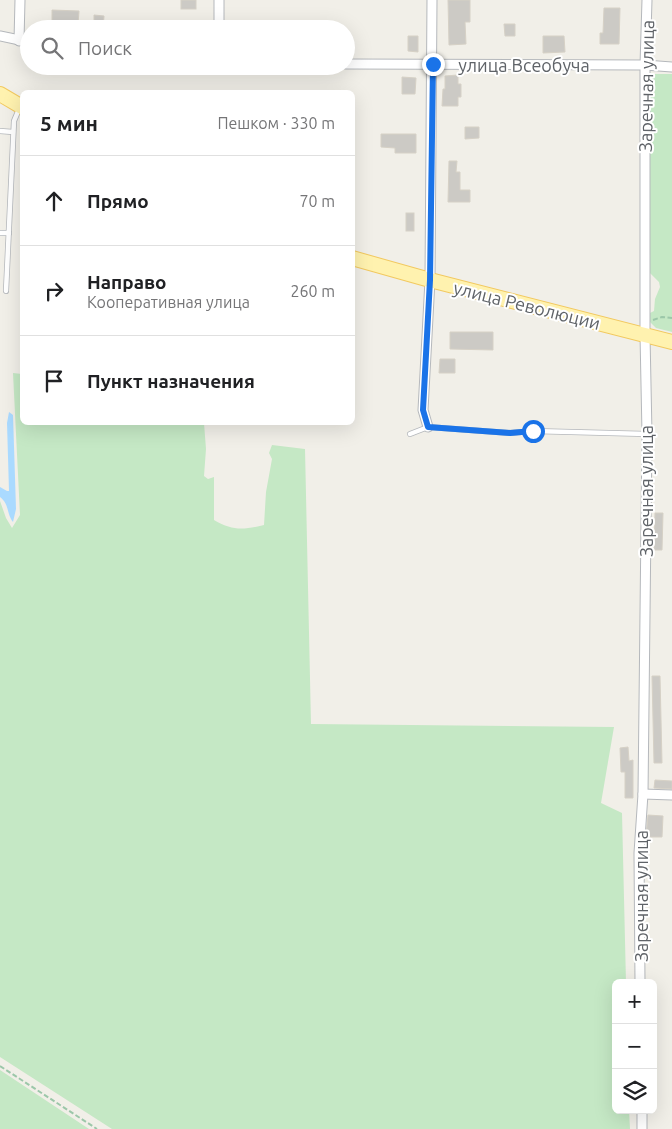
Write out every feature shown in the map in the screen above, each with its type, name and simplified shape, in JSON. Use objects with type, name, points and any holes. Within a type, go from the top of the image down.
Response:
[{"type":"main road","points":[[0,94],[20,106]]},
{"type":"main road","name":"улица Революции","points":[[355,259],[430,280],[645,329],[672,342]]},
{"type":"street","points":[[20,0],[22,20]]},
{"type":"street","points":[[219,0],[219,20]]},
{"type":"street","points":[[428,427],[423,410],[430,280],[432,0]]},
{"type":"street","name":"Заречная улица","points":[[640,979],[638,853],[643,794],[647,434],[645,329],[647,0]]},
{"type":"street","points":[[0,36],[20,41]]},
{"type":"street","name":"улица Всеобуча","points":[[355,64],[646,65],[672,68]]},
{"type":"street","points":[[643,794],[672,795]]},
{"type":"street","points":[[642,1114],[642,1129]]},
{"type":"lane","points":[[6,291],[13,132],[14,121],[20,110]]},
{"type":"lane","points":[[0,131],[13,132]]},
{"type":"lane","points":[[0,233],[9,233]]},
{"type":"lane","points":[[410,434],[428,427],[510,433],[533,431],[647,434]]},
{"type":"path","points":[[645,329],[662,317],[672,318]]},
{"type":"path","points":[[0,1066],[97,1129]]},
{"type":"green space","points":[[654,74],[672,74],[672,332],[656,328],[648,320],[650,313],[654,311],[655,299],[660,287],[659,282],[649,272],[648,263],[649,81]]},
{"type":"green space","points":[[13,373],[20,374],[20,425],[204,425],[206,449],[204,476],[208,479],[214,477],[214,520],[233,528],[244,529],[264,525],[266,492],[272,459],[269,453],[272,445],[305,449],[311,724],[614,727],[601,803],[622,813],[626,979],[612,979],[612,1114],[629,1114],[630,1129],[112,1129],[0,1057],[0,501],[12,528],[20,515]]},
{"type":"green space","points":[[0,1070],[89,1129],[0,1129]]},
{"type":"water","points":[[9,412],[13,415],[16,509],[13,522],[5,503],[0,497],[0,487],[9,491],[7,423]]},
{"type":"building","points":[[181,0],[196,0],[196,9],[181,9]]},
{"type":"building","points":[[448,0],[470,0],[470,22],[465,22],[466,44],[449,45]]},
{"type":"building","points":[[604,8],[620,8],[619,44],[600,44],[600,33],[603,33]]},
{"type":"building","points":[[52,10],[79,11],[78,20],[52,20]]},
{"type":"building","points":[[94,15],[104,16],[104,20],[94,20]]},
{"type":"building","points":[[504,24],[515,24],[515,36],[505,36]]},
{"type":"building","points":[[408,36],[418,36],[418,52],[408,51]]},
{"type":"building","points":[[543,36],[564,36],[565,52],[543,53]]},
{"type":"building","points":[[458,75],[458,84],[461,84],[461,97],[458,97],[458,106],[442,106],[445,76]]},
{"type":"building","points":[[402,77],[416,78],[415,94],[402,94]]},
{"type":"building","points":[[465,127],[479,127],[479,138],[465,139]]},
{"type":"building","points":[[381,134],[416,134],[416,153],[395,153],[395,148],[381,147]]},
{"type":"building","points":[[449,161],[457,161],[456,172],[460,172],[460,190],[470,190],[470,202],[448,202]]},
{"type":"building","points":[[406,213],[414,213],[414,231],[406,231]]},
{"type":"building","points":[[450,332],[493,332],[493,350],[450,349]]},
{"type":"building","points":[[440,359],[455,359],[455,373],[439,373]]},
{"type":"building","points":[[655,513],[663,513],[662,550],[654,550]]},
{"type":"building","points":[[652,676],[660,676],[662,763],[654,763]]},
{"type":"building","points":[[628,747],[629,761],[633,760],[633,798],[625,798],[625,772],[621,772],[620,748]]},
{"type":"building","points":[[655,780],[672,781],[672,789],[654,788]]},
{"type":"building","points":[[648,815],[663,816],[662,837],[646,837]]},
{"type":"route","points":[[433,64],[430,280],[423,410],[428,427],[510,433],[533,431]]}]
